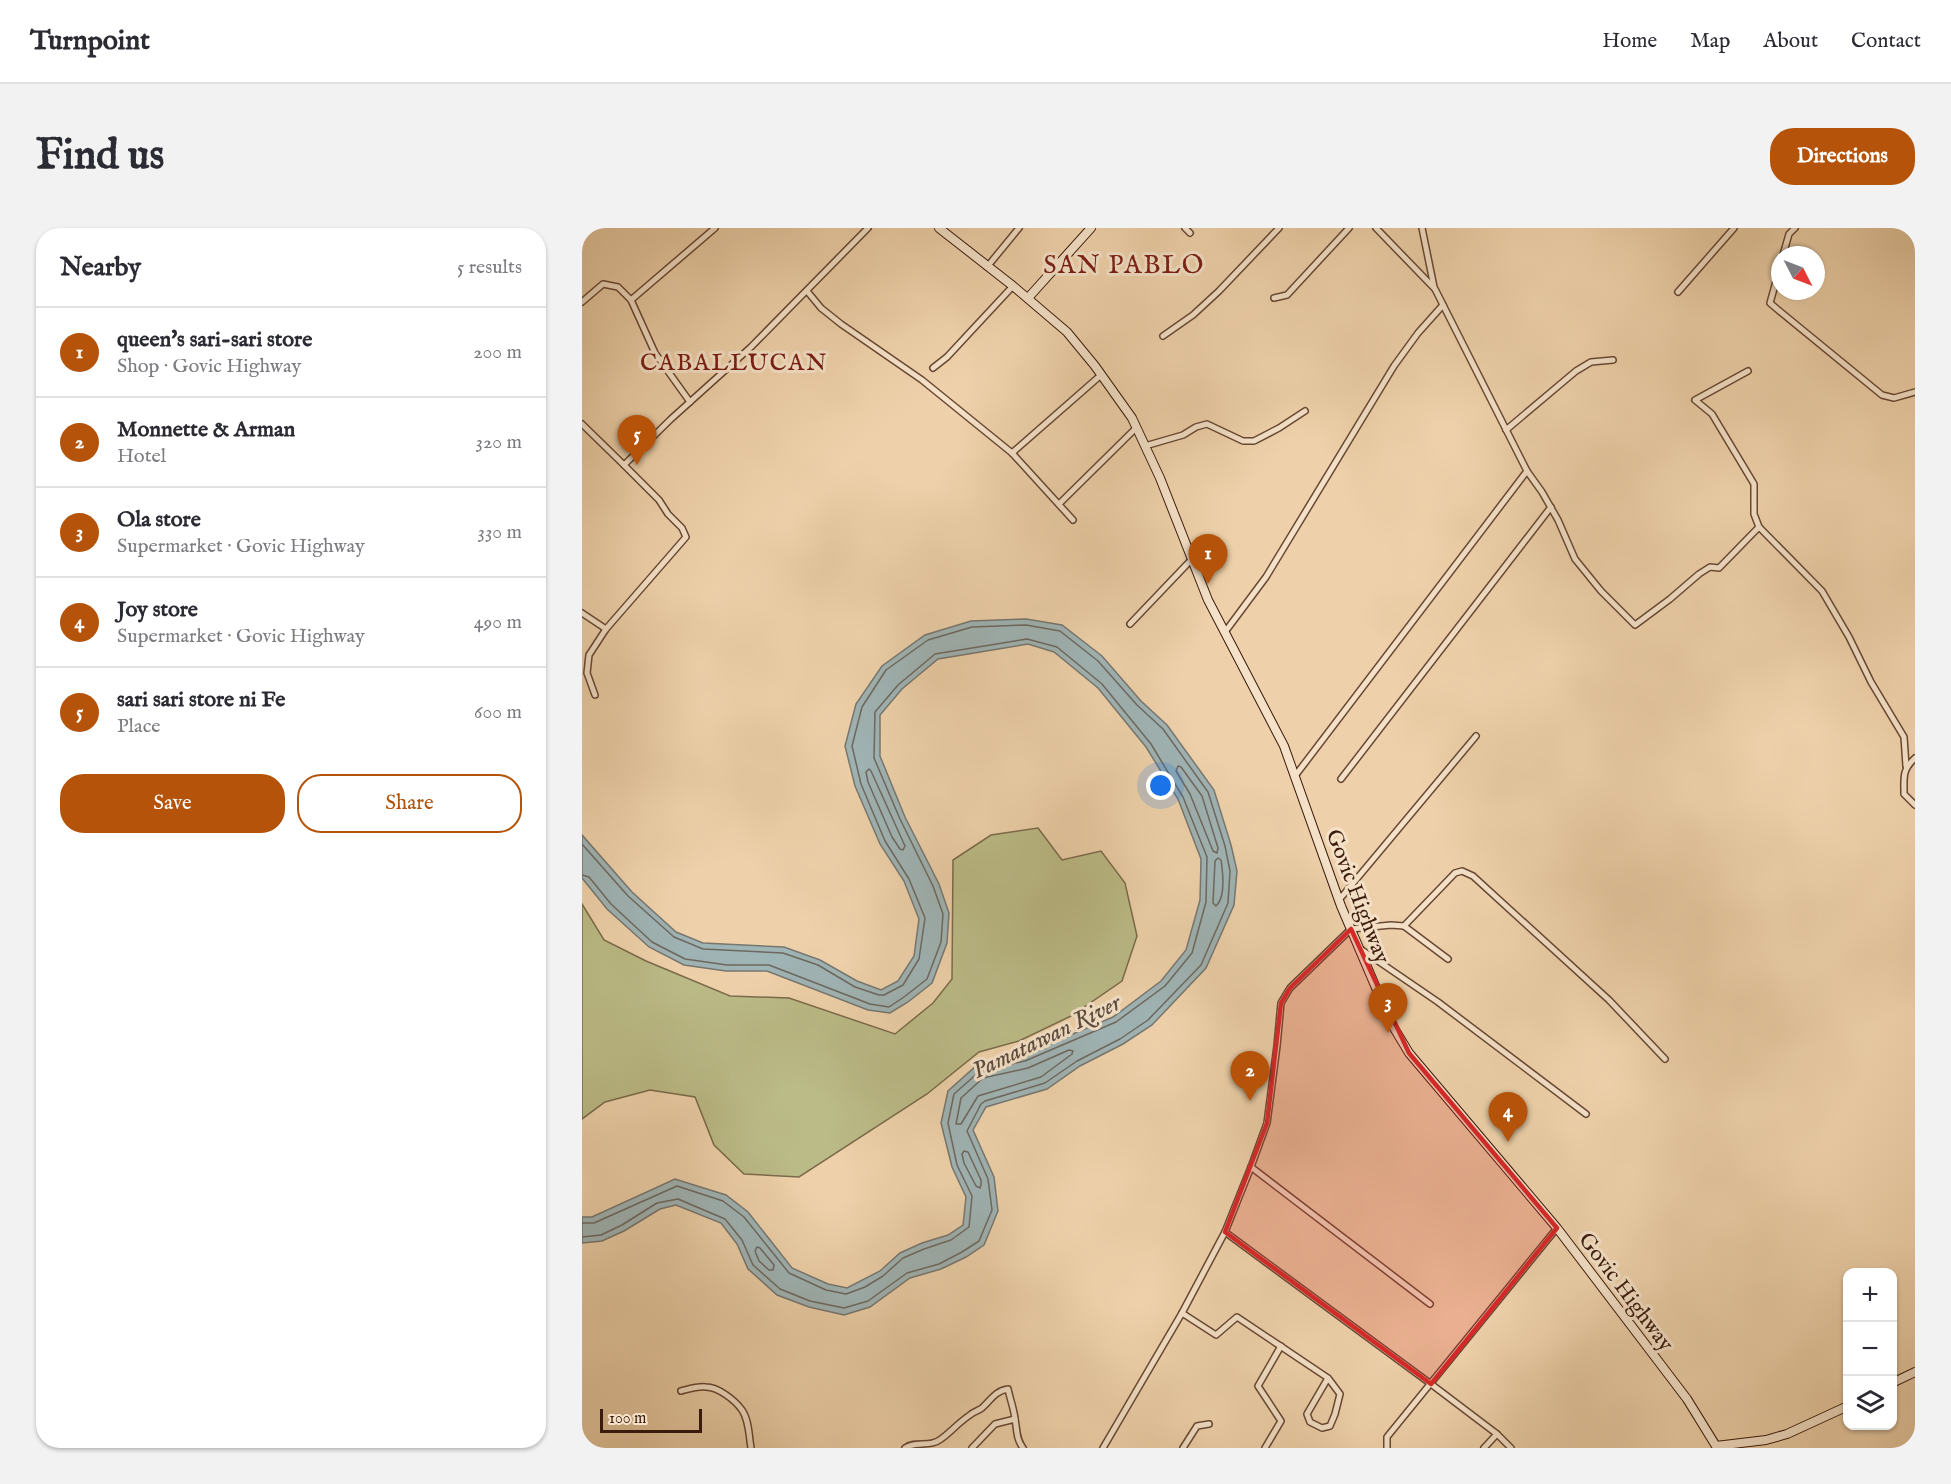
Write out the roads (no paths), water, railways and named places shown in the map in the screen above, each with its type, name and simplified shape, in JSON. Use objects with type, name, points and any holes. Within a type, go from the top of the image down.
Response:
[{"type":"main road","points":[[1028,298],[1090,228]]},
{"type":"main road","name":"Govic Highway","points":[[942,229],[1067,332],[1132,418],[1160,478],[1208,600],[1284,746],[1339,900],[1391,1023],[1409,1053],[1557,1228],[1686,1398],[1716,1447],[1766,1440],[1787,1434],[1843,1408]]},
{"type":"main road","points":[[1897,1381],[1915,1372]]},
{"type":"street","points":[[631,300],[715,228]]},
{"type":"street","points":[[624,465],[751,347],[868,228]]},
{"type":"street","points":[[987,267],[1019,228]]},
{"type":"street","points":[[1185,228],[1190,233]]},
{"type":"street","points":[[1163,336],[1193,315],[1219,291],[1278,228]]},
{"type":"street","points":[[1274,298],[1287,295],[1349,228]]},
{"type":"street","points":[[1376,228],[1435,289]]},
{"type":"street","points":[[1422,228],[1435,289],[1527,471],[1551,507],[1575,559],[1601,591],[1635,625],[1699,574],[1710,567],[1719,568],[1759,527]]},
{"type":"street","points":[[1678,292],[1734,228]]},
{"type":"street","points":[[1786,246],[1789,234],[1795,228]]},
{"type":"street","points":[[582,302],[603,284],[618,287],[631,300],[655,353],[690,402]]},
{"type":"street","points":[[933,368],[947,357],[1014,286]]},
{"type":"street","points":[[807,291],[821,308],[841,324],[922,380],[1012,453],[1073,520]]},
{"type":"street","points":[[1771,299],[1770,303],[1882,395],[1894,398],[1915,392]]},
{"type":"street","points":[[1225,632],[1266,577],[1394,366],[1418,333],[1443,305]]},
{"type":"street","points":[[1506,430],[1576,371],[1591,362],[1613,360]]},
{"type":"street","points":[[1748,370],[1695,400],[1717,421],[1754,484],[1754,514],[1759,527],[1822,591],[1849,637],[1871,682],[1904,737],[1906,766],[1904,794],[1915,806]]},
{"type":"street","points":[[1012,453],[1101,375]]},
{"type":"street","points":[[1144,446],[1183,435],[1196,427],[1208,424],[1243,441],[1254,441],[1279,429],[1305,411]]},
{"type":"street","points":[[582,424],[659,500],[668,514],[682,528],[686,537],[606,629],[589,655],[584,673],[595,694]]},
{"type":"street","points":[[1059,504],[1136,428]]},
{"type":"street","points":[[1294,776],[1527,471]]},
{"type":"street","points":[[1341,779],[1551,507]]},
{"type":"street","points":[[1130,624],[1192,559]]},
{"type":"street","points":[[582,613],[606,629]]},
{"type":"street","points":[[582,650],[589,655]]},
{"type":"street","points":[[1339,900],[1476,736]]},
{"type":"street","points":[[1906,766],[1915,758]]},
{"type":"street","points":[[1404,926],[1455,873],[1462,871],[1473,876],[1609,1000],[1665,1059]]},
{"type":"street","points":[[1103,1448],[1116,1430],[1225,1232],[1267,1123],[1281,1003],[1290,988],[1351,929],[1404,926],[1448,959]]},
{"type":"street","points":[[1359,948],[1438,1002],[1586,1113]]},
{"type":"street","points":[[1251,1167],[1430,1304]]},
{"type":"street","points":[[1387,1448],[1387,1437],[1557,1228]]},
{"type":"street","points":[[1225,1232],[1431,1384],[1497,1434],[1511,1448]]},
{"type":"street","points":[[1182,1313],[1215,1335],[1237,1317],[1328,1378],[1340,1394],[1330,1426],[1322,1428],[1310,1422],[1307,1414],[1328,1378]]},
{"type":"street","points":[[1265,1448],[1281,1421],[1258,1386],[1281,1346]]},
{"type":"street","points":[[681,1391],[704,1386],[714,1388],[725,1396],[742,1410],[751,1448]]},
{"type":"street","points":[[905,1448],[918,1443],[938,1442],[980,1409],[992,1396],[1001,1390],[1008,1389],[1016,1432],[1020,1446],[1023,1448]]},
{"type":"street","points":[[972,1448],[995,1424],[1015,1419]]},
{"type":"street","points":[[1183,1448],[1197,1426],[1209,1424]]},
{"type":"street","points":[[1484,1448],[1497,1434]]},
{"type":"water","points":[[1026,619],[1062,625],[1102,656],[1141,701],[1167,725],[1214,790],[1237,871],[1234,905],[1206,968],[1152,1025],[1123,1044],[1080,1066],[1047,1089],[986,1107],[973,1130],[994,1177],[998,1211],[984,1245],[941,1269],[910,1278],[870,1307],[844,1315],[809,1307],[777,1295],[748,1269],[737,1244],[721,1223],[676,1205],[660,1209],[624,1231],[602,1241],[582,1243],[582,1217],[592,1217],[675,1179],[726,1195],[748,1212],[792,1268],[828,1284],[847,1288],[880,1271],[900,1253],[948,1235],[963,1225],[966,1197],[952,1167],[941,1123],[948,1091],[977,1065],[1023,1055],[1113,1017],[1161,981],[1186,950],[1200,900],[1201,859],[1178,799],[1146,747],[1098,688],[1054,652],[1028,644],[938,659],[902,689],[880,715],[880,756],[905,817],[939,884],[949,913],[947,943],[932,983],[890,1013],[868,1010],[767,971],[726,971],[684,965],[649,947],[607,909],[582,878],[582,835],[632,892],[676,932],[703,943],[784,947],[820,960],[857,981],[881,990],[898,981],[914,956],[919,919],[904,881],[880,844],[855,786],[845,746],[856,704],[882,666],[925,635],[971,621]]},
{"type":"place","name":"sari sari store ni Fe","points":[[637,465]]},
{"type":"place","name":"queen's sari-sari store","points":[[1208,584]]},
{"type":"place","name":"Ola store","points":[[1388,1033]]},
{"type":"place","name":"Monnette & Arman","points":[[1250,1101]]},
{"type":"place","name":"Joy store","points":[[1508,1142]]},
{"type":"district","name":"SAN PABLO","points":[[1124,264]]},
{"type":"district","name":"CABALLUCAN","points":[[734,362]]},
{"type":"water label","name":"Pamatawan River","points":[[1046,1036]]}]
